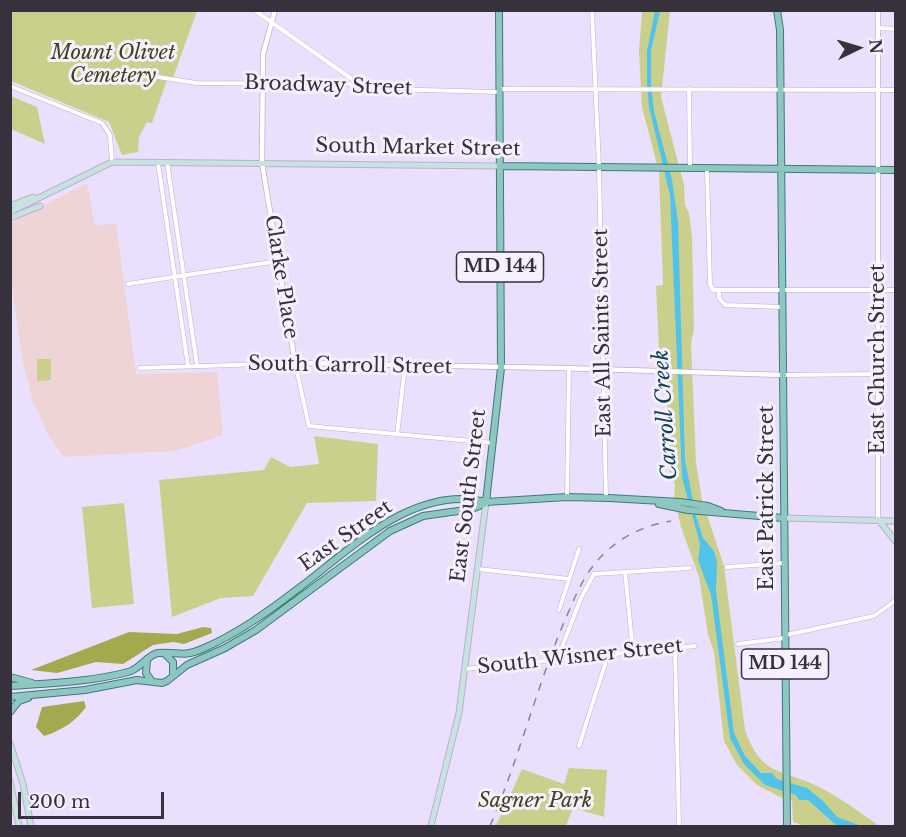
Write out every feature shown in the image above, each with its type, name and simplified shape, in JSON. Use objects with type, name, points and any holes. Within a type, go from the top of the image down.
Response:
[{"type":"main road","name":"MD 144","points":[[499,10],[500,166]]},
{"type":"main road","name":"MD 144","points":[[777,10],[780,30],[781,169]]},
{"type":"main road","name":"South Market Street","points":[[10,212],[112,162],[896,170]]},
{"type":"main road","name":"East South Street","points":[[431,826],[456,726],[494,443],[501,368],[500,166]]},
{"type":"main road","name":"East Patrick Street","points":[[781,169],[787,826]]},
{"type":"main road","name":"South Market Street","points":[[10,206],[59,187]]},
{"type":"main road","points":[[10,219],[40,206]]},
{"type":"main road","points":[[486,502],[567,497],[606,498],[783,518],[896,521]]},
{"type":"main road","name":"East Street","points":[[166,655],[188,655],[234,633],[276,605],[368,536],[401,515],[451,501],[472,499],[486,502]]},
{"type":"main road","name":"East Street","points":[[173,674],[256,630],[390,531],[423,516],[472,509],[486,502]]},
{"type":"main road","points":[[878,519],[896,542]]},
{"type":"main road","points":[[10,686],[127,673],[155,654],[166,655],[173,662],[173,674],[162,683],[137,680],[85,690],[10,697]]},
{"type":"main road","points":[[147,660],[146,673],[151,680]]},
{"type":"main road","points":[[10,677],[38,684]]},
{"type":"main road","points":[[10,712],[19,701],[38,694]]},
{"type":"main road","points":[[10,743],[23,784],[31,826]]},
{"type":"main road","points":[[10,781],[20,826]]},
{"type":"street","points":[[254,10],[361,84]]},
{"type":"street","name":"Clarke Place","points":[[275,10],[264,49],[262,163],[295,363],[309,426],[397,435]]},
{"type":"street","name":"East All Saints Street","points":[[592,10],[599,167],[606,498]]},
{"type":"street","name":"East Church Street","points":[[878,10],[878,519]]},
{"type":"street","points":[[878,28],[896,29]]},
{"type":"street","name":"Broadway Street","points":[[158,76],[196,83],[361,84],[383,89],[896,90]]},
{"type":"street","points":[[10,86],[102,123],[110,135],[112,162]]},
{"type":"street","points":[[689,89],[690,168]]},
{"type":"street","points":[[158,162],[188,366]]},
{"type":"street","points":[[167,162],[197,365]]},
{"type":"street","points":[[707,169],[710,284],[713,290],[782,288],[896,290]]},
{"type":"street","points":[[128,284],[279,261]]},
{"type":"street","points":[[719,290],[719,298],[725,305],[783,307]]},
{"type":"street","name":"South Carroll Street","points":[[141,368],[295,363],[784,375]]},
{"type":"street","points":[[405,366],[397,435],[494,443]]},
{"type":"street","points":[[567,497],[569,369]]},
{"type":"street","points":[[784,375],[878,375]]},
{"type":"street","points":[[559,610],[579,549]]},
{"type":"street","points":[[727,567],[784,563]]},
{"type":"street","points":[[557,660],[594,574],[690,568]]},
{"type":"street","points":[[477,569],[569,579]]},
{"type":"street","points":[[625,572],[633,652]]},
{"type":"street","points":[[738,644],[785,637],[880,612],[896,600]]},
{"type":"street","name":"South Wisner Street","points":[[465,669],[695,646]]},
{"type":"street","points":[[675,648],[679,826]]},
{"type":"street","points":[[579,746],[608,655]]},
{"type":"shaded area","points":[[87,183],[95,226],[116,223],[136,374],[217,372],[223,435],[175,451],[64,457],[49,437],[33,401],[22,358],[11,279],[10,223]]},
{"type":"green space","name":"Mount Olivet Cemetery","points":[[10,11],[197,11],[173,78],[168,77],[152,123],[147,122],[139,137],[138,152],[122,155],[109,122],[11,81]]},
{"type":"green space","points":[[642,11],[670,11],[661,97],[684,185],[685,205],[689,213],[692,237],[694,329],[691,343],[696,463],[702,500],[724,566],[745,730],[757,755],[771,768],[821,788],[879,826],[805,826],[793,822],[792,800],[780,797],[757,785],[737,765],[724,741],[714,652],[708,634],[699,577],[681,527],[674,498],[675,485],[666,462],[668,372],[660,371],[656,286],[663,285],[659,172],[642,107],[639,52]]},
{"type":"green space","points":[[11,96],[37,107],[45,144],[11,129]]},
{"type":"green space","points":[[37,359],[51,359],[51,380],[37,381]]},
{"type":"green space","points":[[314,436],[378,444],[376,501],[307,503],[253,596],[221,598],[172,617],[159,480],[264,470],[271,457],[290,467],[319,464]]},
{"type":"green space","points":[[124,503],[134,604],[92,608],[82,507]]},
{"type":"green space","points":[[203,627],[211,628],[212,633],[184,644],[173,642],[153,645],[123,664],[96,662],[57,673],[31,670],[129,632],[177,634]]},
{"type":"green space","points":[[84,701],[86,707],[82,712],[62,728],[44,736],[36,727],[42,707]]},
{"type":"green space","name":"Sagner Park","points":[[569,768],[607,770],[604,817],[573,808],[566,826],[496,826],[522,769],[564,784]]},
{"type":"water","points":[[655,11],[660,11],[651,51],[651,85],[654,111],[672,180],[678,221],[685,460],[696,516],[703,538],[714,551],[717,561],[716,591],[734,733],[745,756],[761,773],[772,773],[777,779],[807,788],[837,817],[862,826],[837,826],[808,800],[799,800],[796,795],[765,785],[744,764],[730,738],[711,595],[698,560],[700,544],[682,478],[670,195],[649,107],[647,85],[647,51]]},
{"type":"railway","points":[[490,826],[552,652],[584,580],[601,557],[618,542],[648,527],[671,521]]},
{"type":"water label","name":"Carroll Creek","points":[[666,415]]}]
